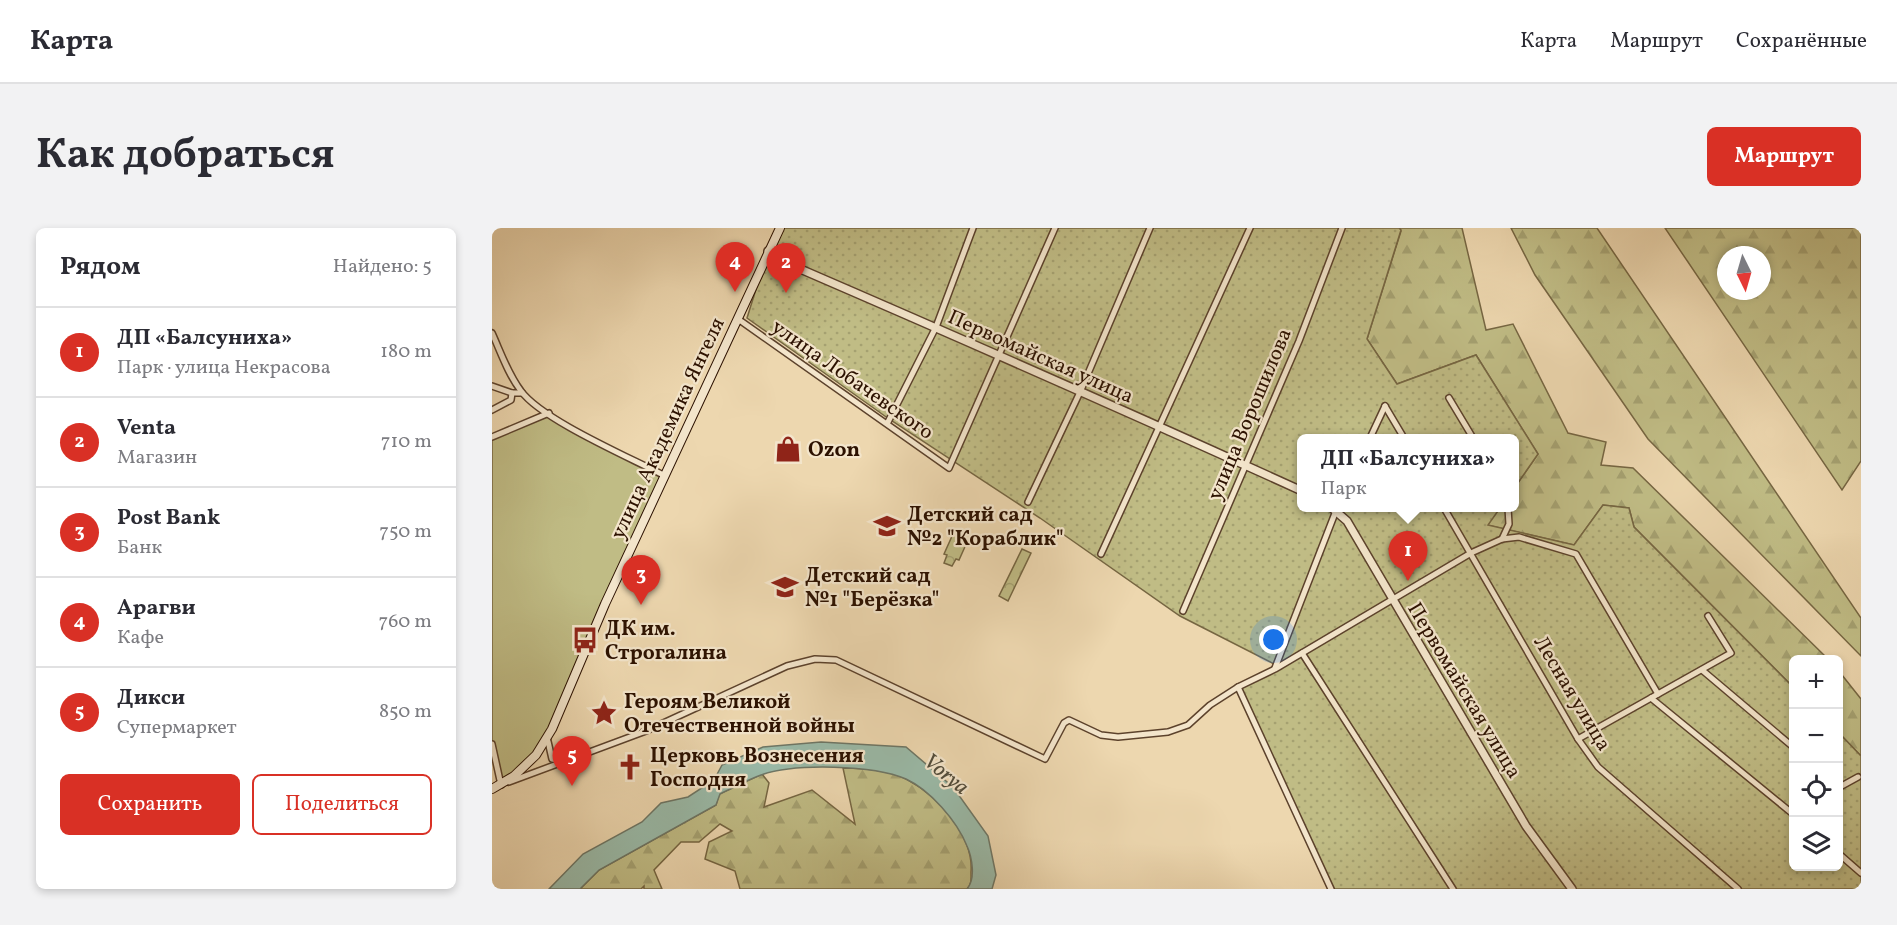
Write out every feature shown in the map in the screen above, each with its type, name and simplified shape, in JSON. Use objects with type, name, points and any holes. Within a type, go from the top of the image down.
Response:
[{"type":"main road","name":"улица Академика Янгеля","points":[[496,787],[513,777],[536,755],[547,736],[780,228]]},
{"type":"street","points":[[888,422],[936,327],[973,228]]},
{"type":"street","points":[[998,355],[1055,228]]},
{"type":"street","points":[[1028,502],[1082,390],[1150,228]]},
{"type":"street","points":[[1101,554],[1250,228]]},
{"type":"street","name":"улица Ворошилова","points":[[1183,611],[1299,341],[1340,238],[1341,228]]},
{"type":"street","name":"Первомайская улица","points":[[768,251],[798,267],[1082,390],[1159,428],[1297,489]]},
{"type":"street","name":"улица Лобачевского","points":[[738,319],[888,422],[949,468],[998,355]]},
{"type":"street","points":[[492,333],[522,393],[549,413],[592,439],[665,476]]},
{"type":"street","points":[[492,386],[512,393],[522,393]]},
{"type":"street","points":[[492,410],[511,400],[512,393]]},
{"type":"street","points":[[1449,398],[1471,434]]},
{"type":"street","points":[[1372,434],[1385,406],[1402,434]]},
{"type":"street","points":[[492,437],[549,413]]},
{"type":"street","points":[[1275,669],[1334,512]]},
{"type":"street","name":"Первомайская улица","points":[[1339,512],[1347,521],[1526,826],[1572,889]]},
{"type":"street","name":"Лесная улица","points":[[1447,512],[1578,739],[1598,766],[1738,889]]},
{"type":"street","points":[[1502,539],[1509,525],[1508,512]]},
{"type":"street","points":[[492,744],[496,787],[646,731],[787,666],[815,659],[836,660],[1045,759],[1066,721],[1106,736],[1168,732],[1188,724],[1210,705],[1238,687],[1275,669],[1471,553],[1502,539],[1519,537],[1576,554],[1658,694]]},
{"type":"street","points":[[1578,739],[1731,653],[1708,616]]},
{"type":"street","points":[[1302,653],[1453,889]]},
{"type":"street","points":[[1702,670],[1789,743]]},
{"type":"street","points":[[1238,687],[1331,889]]},
{"type":"street","points":[[1651,698],[1789,811]]},
{"type":"street","points":[[547,736],[552,759],[563,761]]},
{"type":"street","points":[[1843,786],[1858,777]]},
{"type":"street","points":[[1843,857],[1861,873]]},
{"type":"green space","points":[[780,228],[1399,228],[1401,230],[1367,339],[1397,384],[1476,355],[1538,454],[1519,481],[1519,434],[1297,434],[1297,512],[1497,512],[1488,525],[1574,545],[1603,505],[1629,508],[1634,527],[1789,683],[1789,871],[1843,871],[1843,737],[1861,756],[1861,889],[1328,889],[1238,690],[1276,665],[1180,616],[1040,518],[889,419],[747,318],[768,251]]},
{"type":"green space","points":[[1399,228],[1462,228],[1486,330],[1513,324],[1568,433],[1606,442],[1601,465],[1633,468],[1824,655],[1789,655],[1789,683],[1634,527],[1629,508],[1603,505],[1574,545],[1487,525],[1497,512],[1519,512],[1519,481],[1538,454],[1476,355],[1397,384],[1367,339],[1401,231]]},
{"type":"green space","points":[[1511,228],[1597,228],[1861,618],[1861,656],[1648,439],[1535,275]]},
{"type":"green space","points":[[1665,228],[1861,228],[1861,461],[1842,490]]},
{"type":"green space","points":[[549,413],[592,439],[665,476],[552,729],[536,755],[499,786],[492,744],[492,437]]},
{"type":"green space","points":[[953,534],[968,540],[959,560],[956,559],[952,566],[944,563],[947,555],[944,554]]},
{"type":"green space","points":[[1022,549],[1031,553],[1008,601],[999,596]]},
{"type":"green space","points":[[1843,676],[1861,699],[1861,756],[1843,737]]},
{"type":"green space","points":[[843,768],[876,770],[893,774],[908,780],[931,796],[952,818],[967,845],[971,877],[967,889],[740,889],[735,871],[705,859],[709,842],[732,831],[720,824],[699,842],[681,842],[654,870],[662,889],[644,889],[644,886],[641,889],[580,889],[599,870],[716,805],[719,794],[762,774],[769,783],[764,807],[812,790],[855,824]]},
{"type":"shaded area","points":[[821,742],[906,747],[953,787],[988,836],[996,875],[992,889],[967,889],[972,880],[972,862],[967,846],[957,827],[942,807],[915,784],[892,774],[874,771],[813,767],[776,771],[751,779],[720,794],[716,805],[599,870],[580,889],[549,889],[583,854],[642,822],[661,803],[688,797],[714,780],[722,765],[763,747]]},
{"type":"place","name":"Арагви","points":[[735,292]]},
{"type":"place","name":"Venta","points":[[786,293]]},
{"type":"place","name":"Ozon","points":[[788,449]]},
{"type":"place","name":"Детский сад №2 \"Кораблик\"","points":[[887,526]]},
{"type":"place","name":"ДП «Балсуниха»","points":[[1408,581]]},
{"type":"place","name":"Детский сад №1 \"Берёзка\"","points":[[785,587]]},
{"type":"place","name":"Post Bank","points":[[641,605]]},
{"type":"place","name":"ДК им. Строгалина","points":[[585,640]]},
{"type":"place","name":"Героям Великой Отечественной войны","points":[[604,713]]},
{"type":"place","name":"Церковь Вознесения Господня","points":[[630,767]]},
{"type":"place","name":"Дикси","points":[[572,786]]},
{"type":"water label","name":"Vorya","points":[[947,773]]}]
